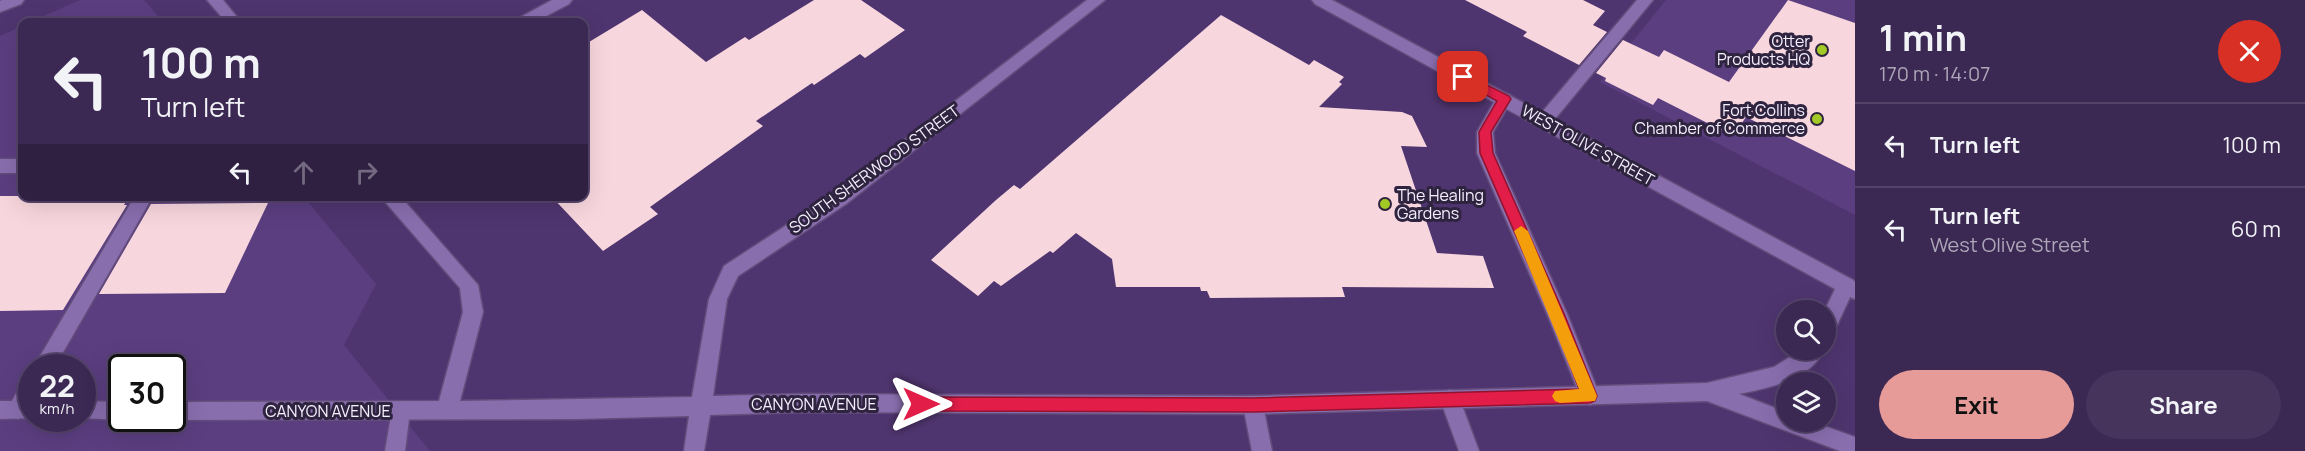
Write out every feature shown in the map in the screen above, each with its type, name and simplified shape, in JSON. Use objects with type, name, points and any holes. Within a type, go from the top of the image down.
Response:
[{"type":"street","points":[[0,7],[16,0]]},
{"type":"street","points":[[214,0],[230,18]]},
{"type":"street","points":[[531,18],[564,0]]},
{"type":"street","name":"SOUTH SHERWOOD STREET","points":[[694,451],[718,299],[730,271],[840,199],[1097,0]]},
{"type":"street","name":"WEST OLIVE STREET","points":[[1320,0],[1851,289]]},
{"type":"street","points":[[1544,121],[1645,0]]},
{"type":"street","points":[[1504,99],[1485,132],[1486,153],[1558,316],[1590,396]]},
{"type":"street","points":[[0,166],[18,166]]},
{"type":"street","points":[[51,354],[141,201]]},
{"type":"street","points":[[393,201],[469,285],[473,312],[447,411]]},
{"type":"street","points":[[1836,312],[1851,289]]},
{"type":"street","name":"CANYON AVENUE","points":[[186,411],[577,410],[802,403],[1253,405],[1590,396],[1707,392],[1776,375],[1804,360]]},
{"type":"street","name":"CANYON AVENUE","points":[[1707,392],[1776,417]]},
{"type":"street","points":[[1450,399],[1469,451]]},
{"type":"street","points":[[1253,405],[1262,451]]},
{"type":"street","points":[[395,451],[400,411]]},
{"type":"street","name":"CANYON AVENUE","points":[[1816,432],[1855,447]]},
{"type":"shaded area","points":[[80,0],[144,0],[160,18],[39,18]]},
{"type":"shaded area","points":[[1666,0],[1855,0],[1855,215],[1600,82]]},
{"type":"shaded area","points":[[18,28],[18,201],[307,201],[376,284],[344,345],[430,451],[0,451],[0,36]]},
{"type":"building","points":[[814,0],[861,0],[905,30],[865,58],[860,54],[814,85],[812,83],[756,121],[763,126],[650,207],[658,214],[603,251],[556,201],[588,201],[588,43],[642,10],[706,62],[745,37],[749,40]]},
{"type":"building","points":[[1465,0],[1583,0],[1605,11],[1593,25],[1607,32],[1579,65],[1523,36],[1527,32]]},
{"type":"building","points":[[1788,0],[1855,23],[1855,171],[1746,117],[1733,136],[1658,98],[1653,105],[1605,81],[1606,78],[1596,73],[1623,40],[1659,57],[1664,50],[1729,82]]},
{"type":"building","points":[[1221,15],[1309,65],[1314,60],[1344,77],[1339,82],[1342,84],[1319,107],[1402,112],[1412,116],[1427,147],[1401,146],[1437,253],[1483,256],[1494,288],[1342,287],[1345,297],[1210,298],[1207,291],[1201,291],[1200,287],[1116,287],[1112,259],[1076,233],[1053,253],[1050,251],[1001,286],[994,281],[978,296],[931,260],[996,200],[1014,185],[1020,189]]},
{"type":"building","points":[[0,196],[18,196],[18,201],[126,201],[124,205],[127,205],[63,310],[0,311]]},
{"type":"building","points":[[268,203],[225,293],[99,294],[151,204]]},
{"type":"slow traffic","points":[[1521,231],[1590,396],[1560,396]]},
{"type":"place","name":"Otter Products HQ","points":[[1822,50]]},
{"type":"place","name":"Fort Collins Chamber of Commerce","points":[[1817,119]]},
{"type":"place","name":"The Healing Gardens","points":[[1385,204]]},
{"type":"route","points":[[921,404],[1253,405],[1590,396],[1558,316],[1486,153],[1485,132],[1504,99],[1463,77]]}]
